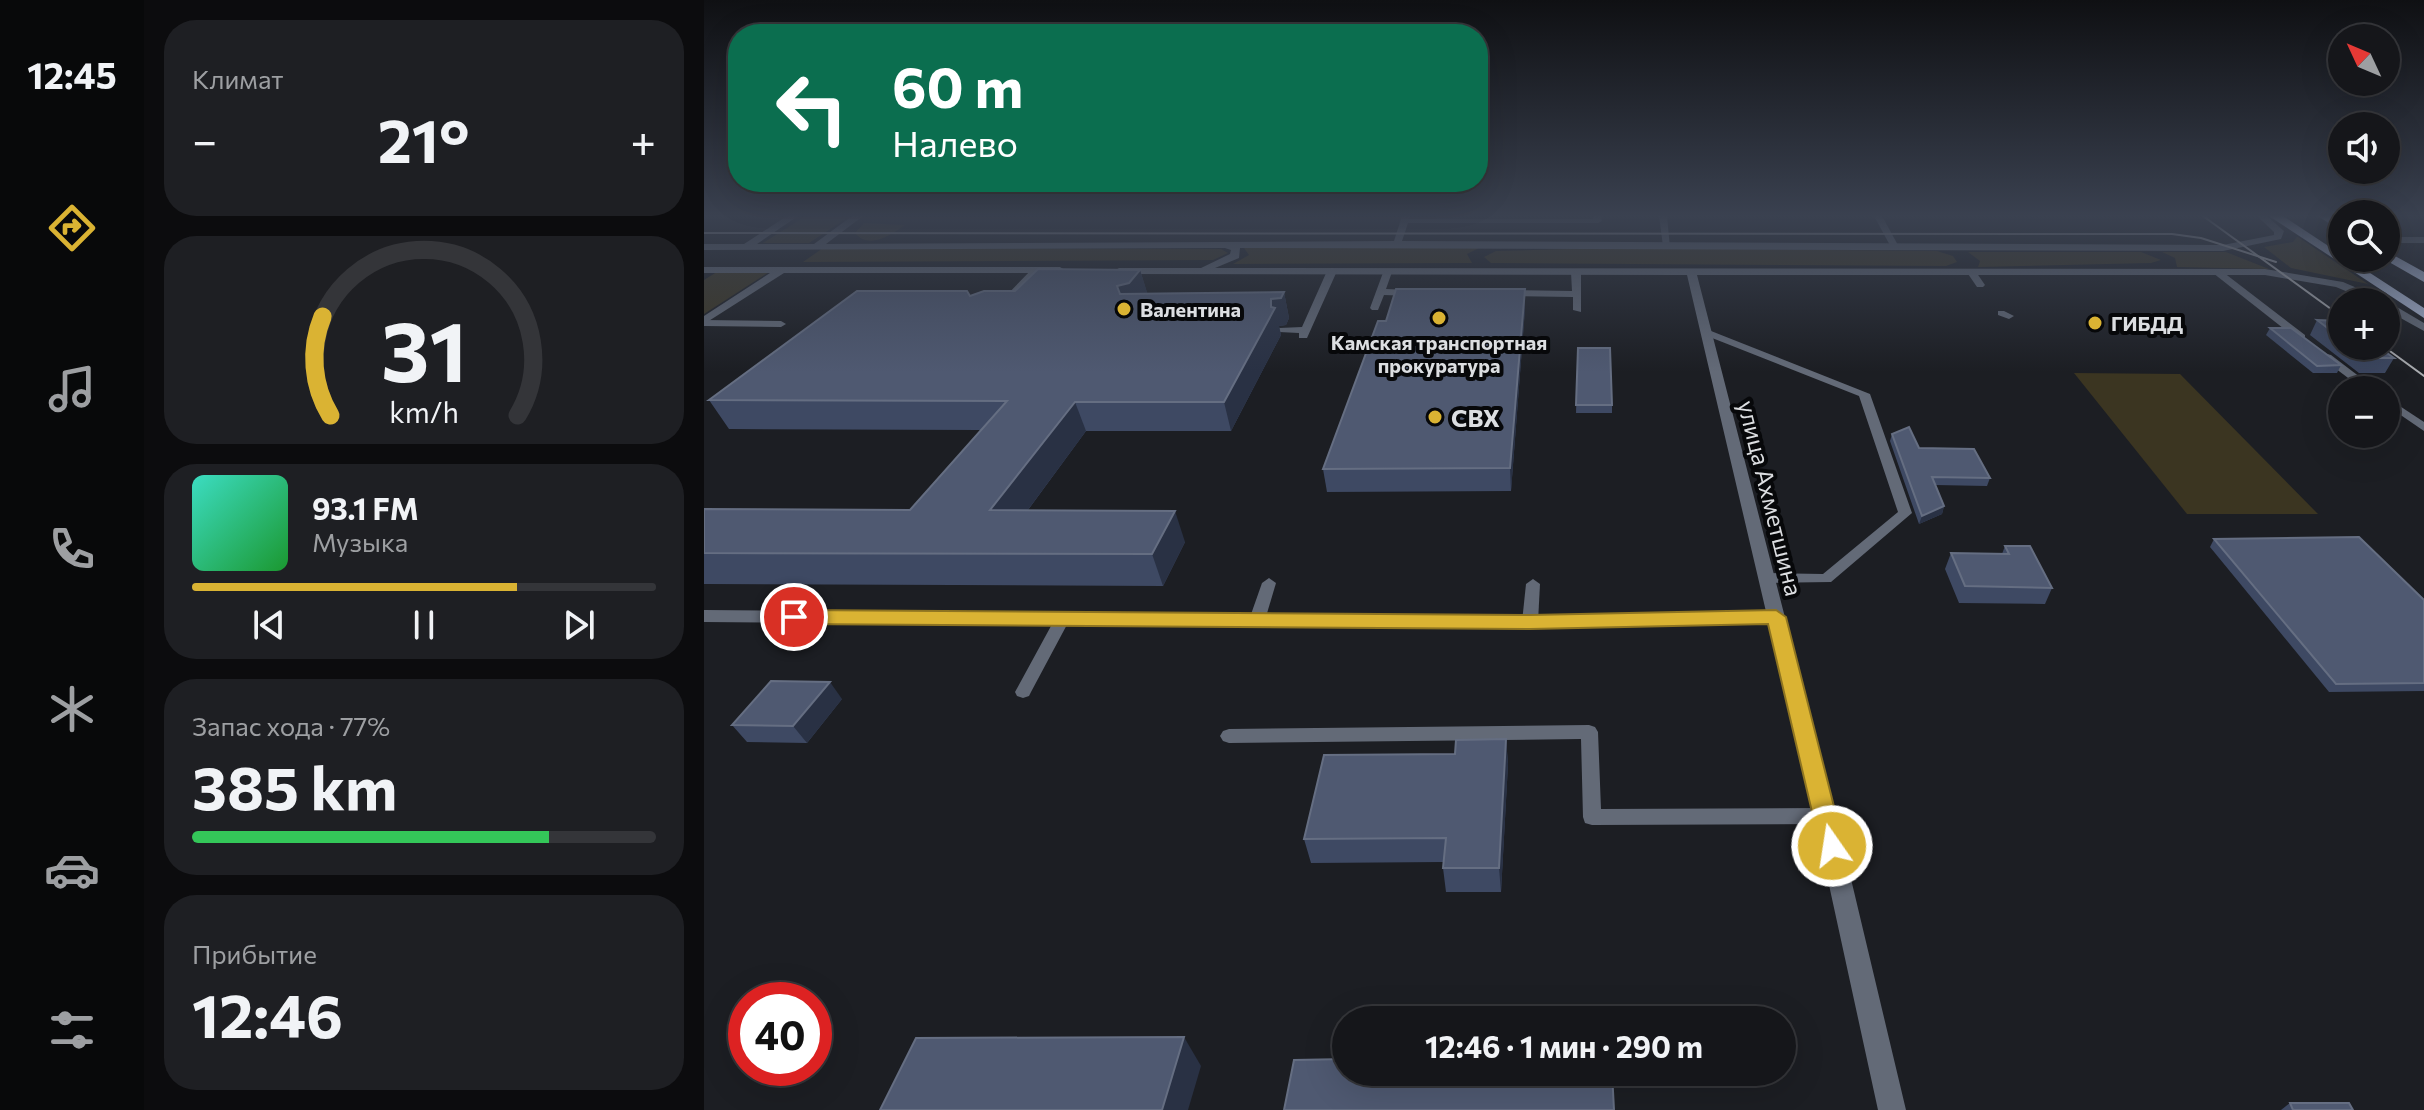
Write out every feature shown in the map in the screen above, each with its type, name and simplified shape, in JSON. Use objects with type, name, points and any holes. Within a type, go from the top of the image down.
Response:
[{"type":"main road","points":[[2353,268],[2424,314]]},
{"type":"street","points":[[704,322],[784,268]]},
{"type":"street","points":[[706,271],[784,268],[1068,270]]},
{"type":"street","points":[[1194,272],[1206,268]]},
{"type":"street","points":[[1487,268],[1491,272]]},
{"type":"street","points":[[1945,271],[1963,268]]},
{"type":"street","points":[[2150,272],[2165,268]]},
{"type":"street","points":[[1099,271],[1971,271],[2175,274],[2216,271],[2265,272],[2348,288]]},
{"type":"street","name":"улица Ахметшина","points":[[1691,271],[1825,816],[1892,1110]]},
{"type":"street","points":[[2400,313],[2424,328]]},
{"type":"street","points":[[704,616],[1530,622],[1776,617]]},
{"type":"lane","points":[[996,310],[1036,270]]},
{"type":"lane","points":[[1283,330],[1304,333],[1332,271]]},
{"type":"lane","points":[[1971,271],[1980,285]]},
{"type":"lane","points":[[2216,271],[2310,344]]},
{"type":"lane","points":[[1375,308],[1387,272]]},
{"type":"lane","points":[[1576,272],[1578,310]]},
{"type":"lane","points":[[1381,292],[1426,293]]},
{"type":"lane","points":[[1487,293],[1577,294]]},
{"type":"lane","points":[[704,322],[781,324]]},
{"type":"lane","points":[[1706,332],[1864,394],[1905,513],[1826,579],[1766,578]]},
{"type":"lane","points":[[2323,354],[2352,376]]},
{"type":"lane","points":[[2400,410],[2424,427]]},
{"type":"lane","points":[[1257,620],[1269,583]]},
{"type":"lane","points":[[1530,622],[1533,584]]},
{"type":"lane","points":[[1023,692],[1062,619]]},
{"type":"lane","points":[[1229,736],[1589,732],[1592,817],[1825,816]]},
{"type":"shaded area","points":[[2291,268],[2328,268],[2328,272],[2350,272],[2368,284]]},
{"type":"shaded area","points":[[720,270],[772,270],[704,314],[704,280]]},
{"type":"shaded area","points":[[2074,373],[2180,374],[2318,514],[2187,514]]},
{"type":"building","points":[[1038,269],[1140,270],[1129,283],[1117,286],[1120,294],[1284,292],[1281,298],[1271,299],[1271,307],[1275,308],[1224,402],[1075,402],[990,510],[1175,511],[1152,554],[704,553],[704,509],[910,510],[1007,401],[709,400],[857,291],[967,291],[970,296],[984,291],[1015,291]]},
{"type":"building","name":"СВХ","points":[[1396,289],[1525,289],[1510,468],[1323,469],[1378,321],[1386,321]]},
{"type":"building","points":[[2317,320],[2328,320],[2328,328]]},
{"type":"building","points":[[2270,328],[2291,328],[2328,355],[2328,360],[2341,365],[2317,366]]},
{"type":"building","points":[[1578,348],[1610,348],[1612,405],[1576,405]]},
{"type":"building","points":[[1909,427],[1919,448],[1974,449],[1990,478],[1932,477],[1944,506],[1922,516],[1892,434]]},
{"type":"building","points":[[2359,537],[2424,600],[2424,683],[2336,684],[2214,539]]},
{"type":"building","points":[[2005,546],[2030,546],[2052,588],[1965,586],[1951,553],[2009,554]]},
{"type":"building","points":[[771,681],[830,682],[793,726],[732,725]]},
{"type":"building","points":[[1506,739],[1499,868],[1443,868],[1446,838],[1304,839],[1324,755],[1455,754],[1456,740]]},
{"type":"building","points":[[1184,1037],[1162,1110],[880,1110],[916,1038]]},
{"type":"building","points":[[1332,1059],[1332,1086],[1613,1086],[1614,1110],[1284,1110],[1294,1060]]},
{"type":"building","points":[[2290,1103],[2349,1103],[2353,1110],[2293,1110]]},
{"type":"tram line","points":[[2274,268],[2328,307]]},
{"type":"tram line","points":[[2400,358],[2424,376]]},
{"type":"place","name":"Валентина","points":[[1124,309]]},
{"type":"place","name":"Камская транспортная прокуратура","points":[[1439,318]]},
{"type":"place","name":"ГИБДД","points":[[2095,323]]},
{"type":"place","name":"СВХ","points":[[1435,417]]},
{"type":"route","points":[[794,617],[1530,622],[1776,617],[1832,846]]}]
